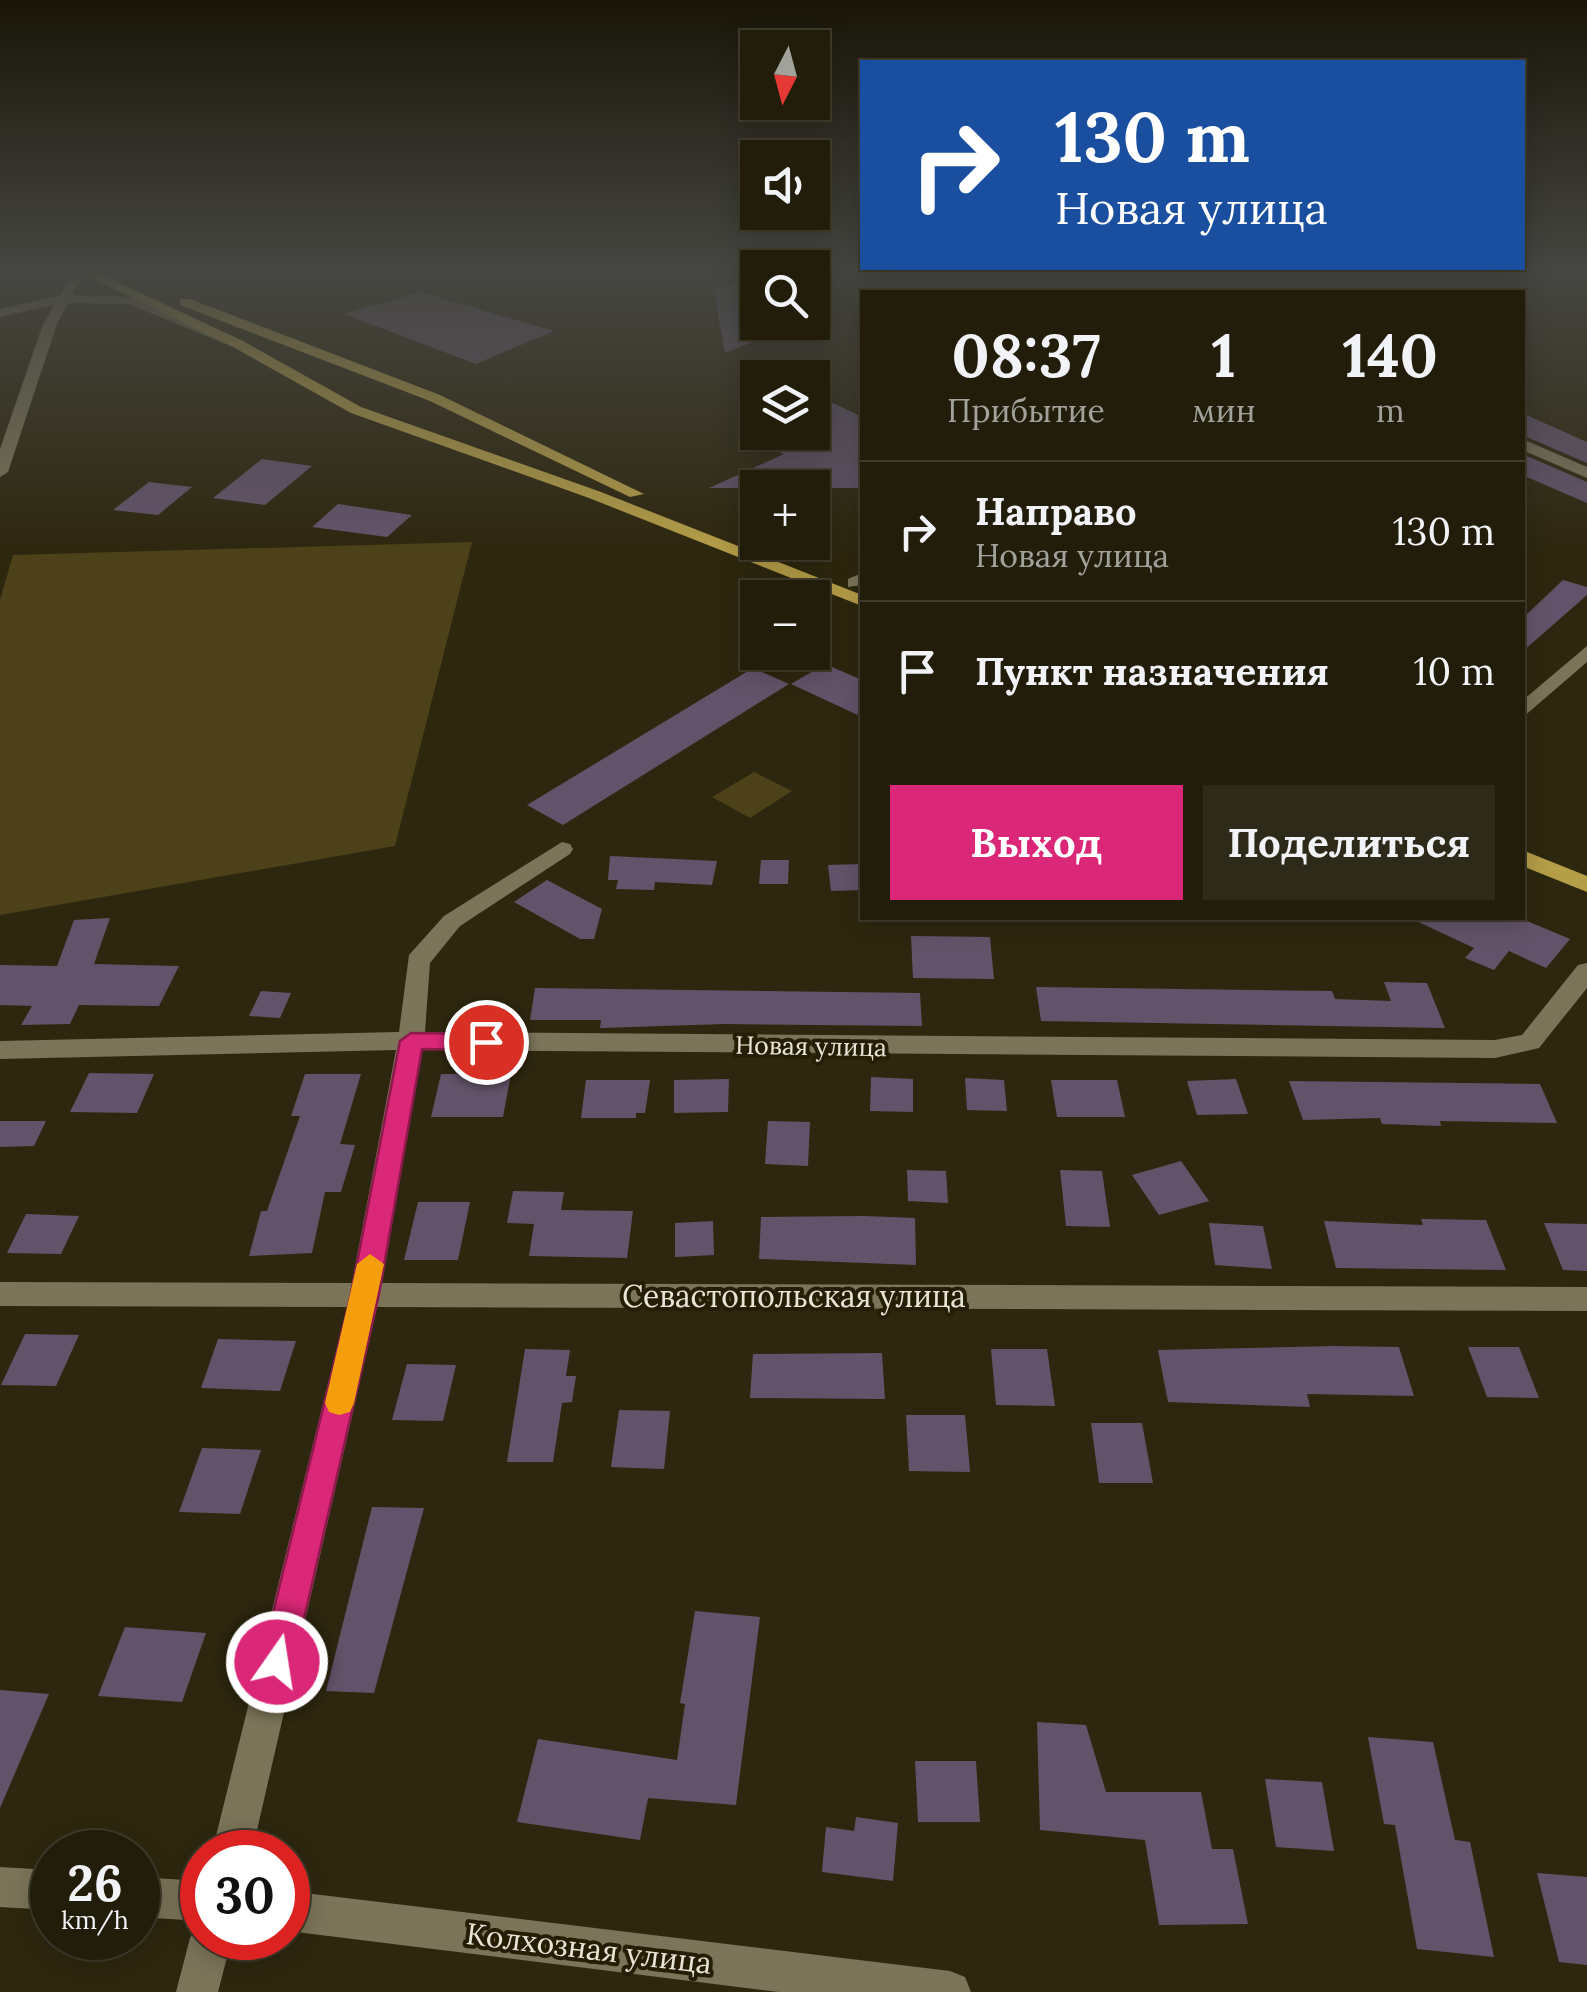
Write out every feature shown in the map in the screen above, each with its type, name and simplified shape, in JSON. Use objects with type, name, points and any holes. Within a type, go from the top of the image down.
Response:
[{"type":"main road","points":[[273,366],[356,410],[595,495],[860,600]]},
{"type":"main road","points":[[275,366],[330,389],[364,392],[378,384],[338,366]]},
{"type":"main road","points":[[349,366],[468,414],[618,486],[860,582]]},
{"type":"main road","points":[[462,448],[453,440],[387,413],[386,409],[396,403],[417,401],[468,414]]},
{"type":"main road","points":[[1525,858],[1587,885]]},
{"type":"main road","points":[[1525,877],[1587,904]]},
{"type":"street","points":[[0,472],[37,366]]},
{"type":"street","points":[[1525,445],[1587,473]]},
{"type":"street","points":[[1525,709],[1587,652]]},
{"type":"street","points":[[237,1830],[365,1294],[411,1041],[418,961],[452,921],[562,848]]},
{"type":"street","name":"Новая улица","points":[[0,1050],[411,1041],[932,1048],[1495,1048],[1530,1042],[1587,971]]},
{"type":"street","name":"Севастопольская улица","points":[[0,1294],[1587,1299]]},
{"type":"street","points":[[0,1886],[30,1888]]},
{"type":"street","name":"Колхозная улица","points":[[310,1914],[950,1992]]},
{"type":"street","points":[[197,1992],[205,1960]]},
{"type":"shaded area","points":[[472,542],[395,846],[0,915],[0,600],[13,555]]},
{"type":"shaded area","points":[[754,772],[792,791],[750,818],[712,797]]},
{"type":"building","points":[[830,402],[860,416],[860,488],[830,488],[830,470],[749,470],[784,454],[777,451],[830,450]]},
{"type":"building","points":[[1525,414],[1587,442],[1587,463],[1525,436]]},
{"type":"building","points":[[1525,455],[1587,482],[1587,503],[1525,476]]},
{"type":"building","points":[[262,459],[312,466],[265,505],[213,498]]},
{"type":"building","points":[[740,474],[740,488],[709,488]]},
{"type":"building","points":[[149,482],[192,487],[158,515],[113,510]]},
{"type":"building","points":[[338,504],[412,515],[387,537],[312,527]]},
{"type":"building","points":[[1563,580],[1587,587],[1587,595],[1525,649],[1525,616]]},
{"type":"building","points":[[830,666],[860,679],[860,716],[791,684],[815,670],[830,670]]},
{"type":"building","points":[[750,670],[789,684],[563,825],[527,805]]},
{"type":"building","points":[[610,856],[717,861],[712,885],[655,882],[654,890],[616,889],[618,880],[608,880]]},
{"type":"building","points":[[761,860],[789,860],[788,884],[759,884]]},
{"type":"building","points":[[860,864],[860,890],[831,891],[828,865]]},
{"type":"building","points":[[547,880],[602,909],[594,939],[580,939],[514,902]]},
{"type":"building","points":[[110,918],[94,964],[179,966],[159,1006],[79,1005],[70,1024],[21,1025],[32,1006],[0,1005],[0,965],[57,966],[74,920]]},
{"type":"building","points":[[1414,920],[1525,920],[1570,939],[1546,968],[1509,951],[1494,970],[1465,958],[1474,948]]},
{"type":"building","points":[[911,936],[990,937],[994,979],[913,978]]},
{"type":"building","points":[[1384,982],[1427,983],[1445,1028],[1041,1021],[1036,987],[1332,991],[1335,999],[1391,1001]]},
{"type":"building","points":[[535,988],[920,993],[922,1026],[725,1024],[600,1028],[601,1020],[530,1020]]},
{"type":"building","points":[[261,991],[291,993],[280,1018],[249,1016]]},
{"type":"building","points":[[89,1073],[154,1074],[137,1113],[70,1112]]},
{"type":"building","points":[[305,1074],[361,1074],[340,1144],[355,1145],[341,1192],[325,1192],[312,1253],[249,1256],[261,1211],[267,1211],[300,1116],[291,1116]]},
{"type":"building","points":[[441,1074],[511,1074],[503,1117],[431,1117]]},
{"type":"building","points":[[871,1077],[913,1079],[913,1112],[870,1111]]},
{"type":"building","points":[[965,1078],[1004,1080],[1007,1111],[967,1110]]},
{"type":"building","points":[[729,1079],[728,1112],[674,1113],[674,1080]]},
{"type":"building","points":[[1236,1079],[1248,1114],[1197,1115],[1187,1081]]},
{"type":"building","points":[[586,1080],[650,1080],[645,1113],[636,1113],[636,1118],[581,1118]]},
{"type":"building","points":[[1051,1080],[1117,1080],[1125,1117],[1057,1117]]},
{"type":"building","points":[[1289,1081],[1540,1084],[1557,1123],[1440,1121],[1441,1126],[1382,1124],[1380,1118],[1303,1120]]},
{"type":"building","points":[[0,1121],[46,1121],[34,1146],[0,1147]]},
{"type":"building","points":[[768,1121],[810,1122],[808,1166],[765,1164]]},
{"type":"building","points":[[1181,1161],[1209,1201],[1159,1215],[1132,1175]]},
{"type":"building","points":[[907,1170],[946,1171],[948,1203],[908,1201]]},
{"type":"building","points":[[1060,1170],[1102,1171],[1110,1227],[1066,1226]]},
{"type":"building","points":[[513,1191],[564,1192],[561,1210],[633,1211],[627,1258],[529,1256],[534,1224],[507,1223]]},
{"type":"building","points":[[418,1202],[470,1202],[458,1260],[404,1260]]},
{"type":"building","points":[[26,1214],[79,1216],[61,1254],[7,1253]]},
{"type":"building","points":[[761,1217],[915,1218],[916,1265],[759,1259]]},
{"type":"building","points":[[1421,1219],[1486,1220],[1506,1270],[1336,1268],[1324,1221],[1423,1225]]},
{"type":"building","points":[[713,1221],[714,1255],[675,1257],[675,1223]]},
{"type":"building","points":[[1209,1223],[1263,1226],[1272,1269],[1215,1265]]},
{"type":"building","points":[[1544,1223],[1587,1224],[1587,1271],[1563,1270]]},
{"type":"building","points":[[25,1334],[79,1335],[56,1386],[1,1385]]},
{"type":"building","points":[[218,1339],[296,1341],[280,1391],[201,1388]]},
{"type":"building","points":[[1399,1347],[1414,1396],[1307,1394],[1310,1407],[1168,1402],[1158,1350]]},
{"type":"building","points":[[1468,1347],[1519,1347],[1539,1398],[1487,1397]]},
{"type":"building","points":[[525,1349],[570,1350],[566,1376],[576,1376],[572,1402],[562,1403],[553,1462],[507,1462]]},
{"type":"building","points":[[991,1349],[1047,1349],[1055,1406],[996,1405]]},
{"type":"building","points":[[882,1353],[885,1399],[750,1398],[753,1354]]},
{"type":"building","points":[[407,1364],[456,1365],[443,1421],[392,1420]]},
{"type":"building","points":[[619,1410],[670,1411],[664,1469],[611,1467]]},
{"type":"building","points":[[906,1415],[965,1415],[970,1472],[909,1471]]},
{"type":"building","points":[[1091,1423],[1142,1423],[1153,1483],[1099,1483]]},
{"type":"building","points":[[202,1448],[261,1450],[240,1514],[179,1512]]},
{"type":"building","points":[[372,1507],[424,1508],[374,1693],[326,1691]]},
{"type":"building","points":[[695,1611],[760,1617],[736,1805],[648,1798],[640,1840],[517,1822],[538,1739],[677,1760],[685,1704],[680,1703]]},
{"type":"building","points":[[125,1627],[206,1633],[182,1702],[98,1696]]},
{"type":"building","points":[[0,1690],[49,1694],[0,1808]]},
{"type":"building","points":[[1037,1722],[1086,1725],[1106,1792],[1201,1792],[1212,1849],[1233,1849],[1248,1924],[1159,1925],[1145,1840],[1040,1830]]},
{"type":"building","points":[[1368,1737],[1433,1742],[1455,1840],[1470,1842],[1494,1957],[1417,1949],[1395,1825],[1384,1824]]},
{"type":"building","points":[[915,1761],[976,1761],[980,1822],[918,1822]]},
{"type":"building","points":[[1265,1779],[1322,1782],[1334,1851],[1276,1847]]},
{"type":"building","points":[[856,1817],[898,1823],[893,1881],[822,1872],[826,1827],[854,1831]]},
{"type":"building","points":[[1537,1873],[1587,1877],[1587,1965],[1559,1962]]},
{"type":"slow traffic","points":[[339,1403],[370,1264]]},
{"type":"route","points":[[277,1662],[365,1294],[411,1041],[486,1042]]}]
